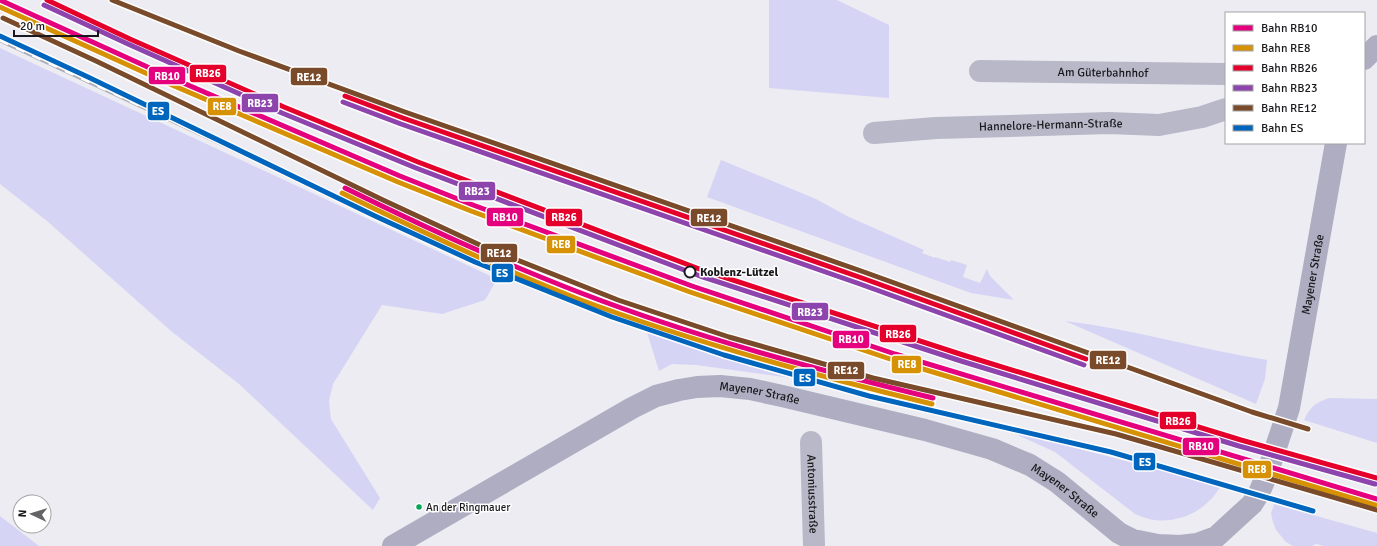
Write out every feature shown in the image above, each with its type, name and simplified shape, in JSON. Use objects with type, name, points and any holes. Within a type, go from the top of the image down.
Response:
[{"type":"street","points":[[1365,58],[1377,46]]},
{"type":"street","name":"Am Güterbahnhof","points":[[980,71],[1225,74]]},
{"type":"street","name":"Hannelore-Hermann-Straße","points":[[874,133],[936,128],[1093,123],[1159,125],[1202,117],[1225,109]]},
{"type":"street","name":"Mayener Straße","points":[[392,546],[632,408],[656,396],[679,390],[720,386],[756,391],[855,413],[925,430],[992,449],[1030,465],[1057,482],[1133,543],[1180,546],[1212,542],[1252,504],[1259,493],[1268,474],[1289,408],[1336,144]]},
{"type":"street","name":"Antoniusstraße","points":[[811,442],[814,546]]},
{"type":"shaded area","points":[[769,0],[837,0],[889,25],[889,98],[769,88]]},
{"type":"shaded area","points":[[0,48],[497,279],[485,300],[442,314],[382,305],[333,384],[329,401],[331,419],[380,498],[373,510],[239,384],[171,331],[47,221],[0,184]]},
{"type":"shaded area","points":[[721,160],[816,199],[849,217],[924,250],[922,253],[950,262],[951,260],[967,265],[963,277],[980,283],[987,269],[990,276],[1014,300],[971,293],[707,197]]},
{"type":"shaded area","points":[[1065,321],[1116,329],[1267,360],[1265,379],[1256,404]]},
{"type":"shaded area","points":[[647,332],[799,379],[696,365],[672,364],[659,371]]},
{"type":"shaded area","points":[[1329,398],[1377,399],[1377,443],[1304,420],[1308,412],[1314,406]]},
{"type":"shaded area","points":[[1007,430],[1221,486],[1212,498],[1197,511],[1189,515],[1182,518],[1165,520],[1149,519],[1135,514],[1055,452]]},
{"type":"shaded area","points":[[1274,504],[1377,533],[1377,546],[1324,546],[1316,544],[1312,546],[1293,546],[1286,542],[1276,530],[1271,514]]},
{"type":"shaded area","points":[[0,516],[12,525],[12,534],[23,534],[39,546],[0,546]]},
{"type":"railway","points":[[0,40],[250,157]]},
{"type":"rail line","name":"RB10","points":[[0,0],[174,79],[400,176],[473,205],[692,286],[895,354],[1377,499]]},
{"type":"rail line","name":"RB26","points":[[47,0],[130,39],[284,107],[418,162],[702,270],[963,355],[1241,440],[1377,478]]},
{"type":"rail line","name":"RE12","points":[[112,0],[239,51],[405,112],[864,272],[1252,412],[1308,429]]},
{"type":"rail line","name":"RB23","points":[[44,5],[282,113],[416,168],[700,276],[961,361],[1239,446],[1375,484]]},
{"type":"rail line","name":"RE8","points":[[0,7],[172,85],[398,182],[471,211],[690,292],[893,360],[1375,505]]},
{"type":"rail line","name":"RE12","points":[[3,18],[482,246],[618,300],[729,337],[873,378],[1116,434],[1377,510]]},
{"type":"rail line","name":"ES","points":[[0,36],[375,216],[475,262],[612,317],[724,355],[869,396],[1111,452],[1313,511]]},
{"type":"rail line","name":"RB26","points":[[345,96],[403,118],[862,278],[1086,359]]},
{"type":"rail line","name":"RB23","points":[[343,102],[401,124],[860,284],[1084,365]]},
{"type":"rail line","name":"RB10","points":[[345,188],[432,230],[491,256],[624,309],[711,338],[799,364],[933,398]]},
{"type":"rail line","name":"RE8","points":[[342,193],[489,262],[548,287],[621,315],[753,357],[932,404]]},
{"type":"place","name":"Koblenz-Lützel","points":[[690,272]]},
{"type":"place","name":"An der Ringmauer","points":[[419,507]]}]
